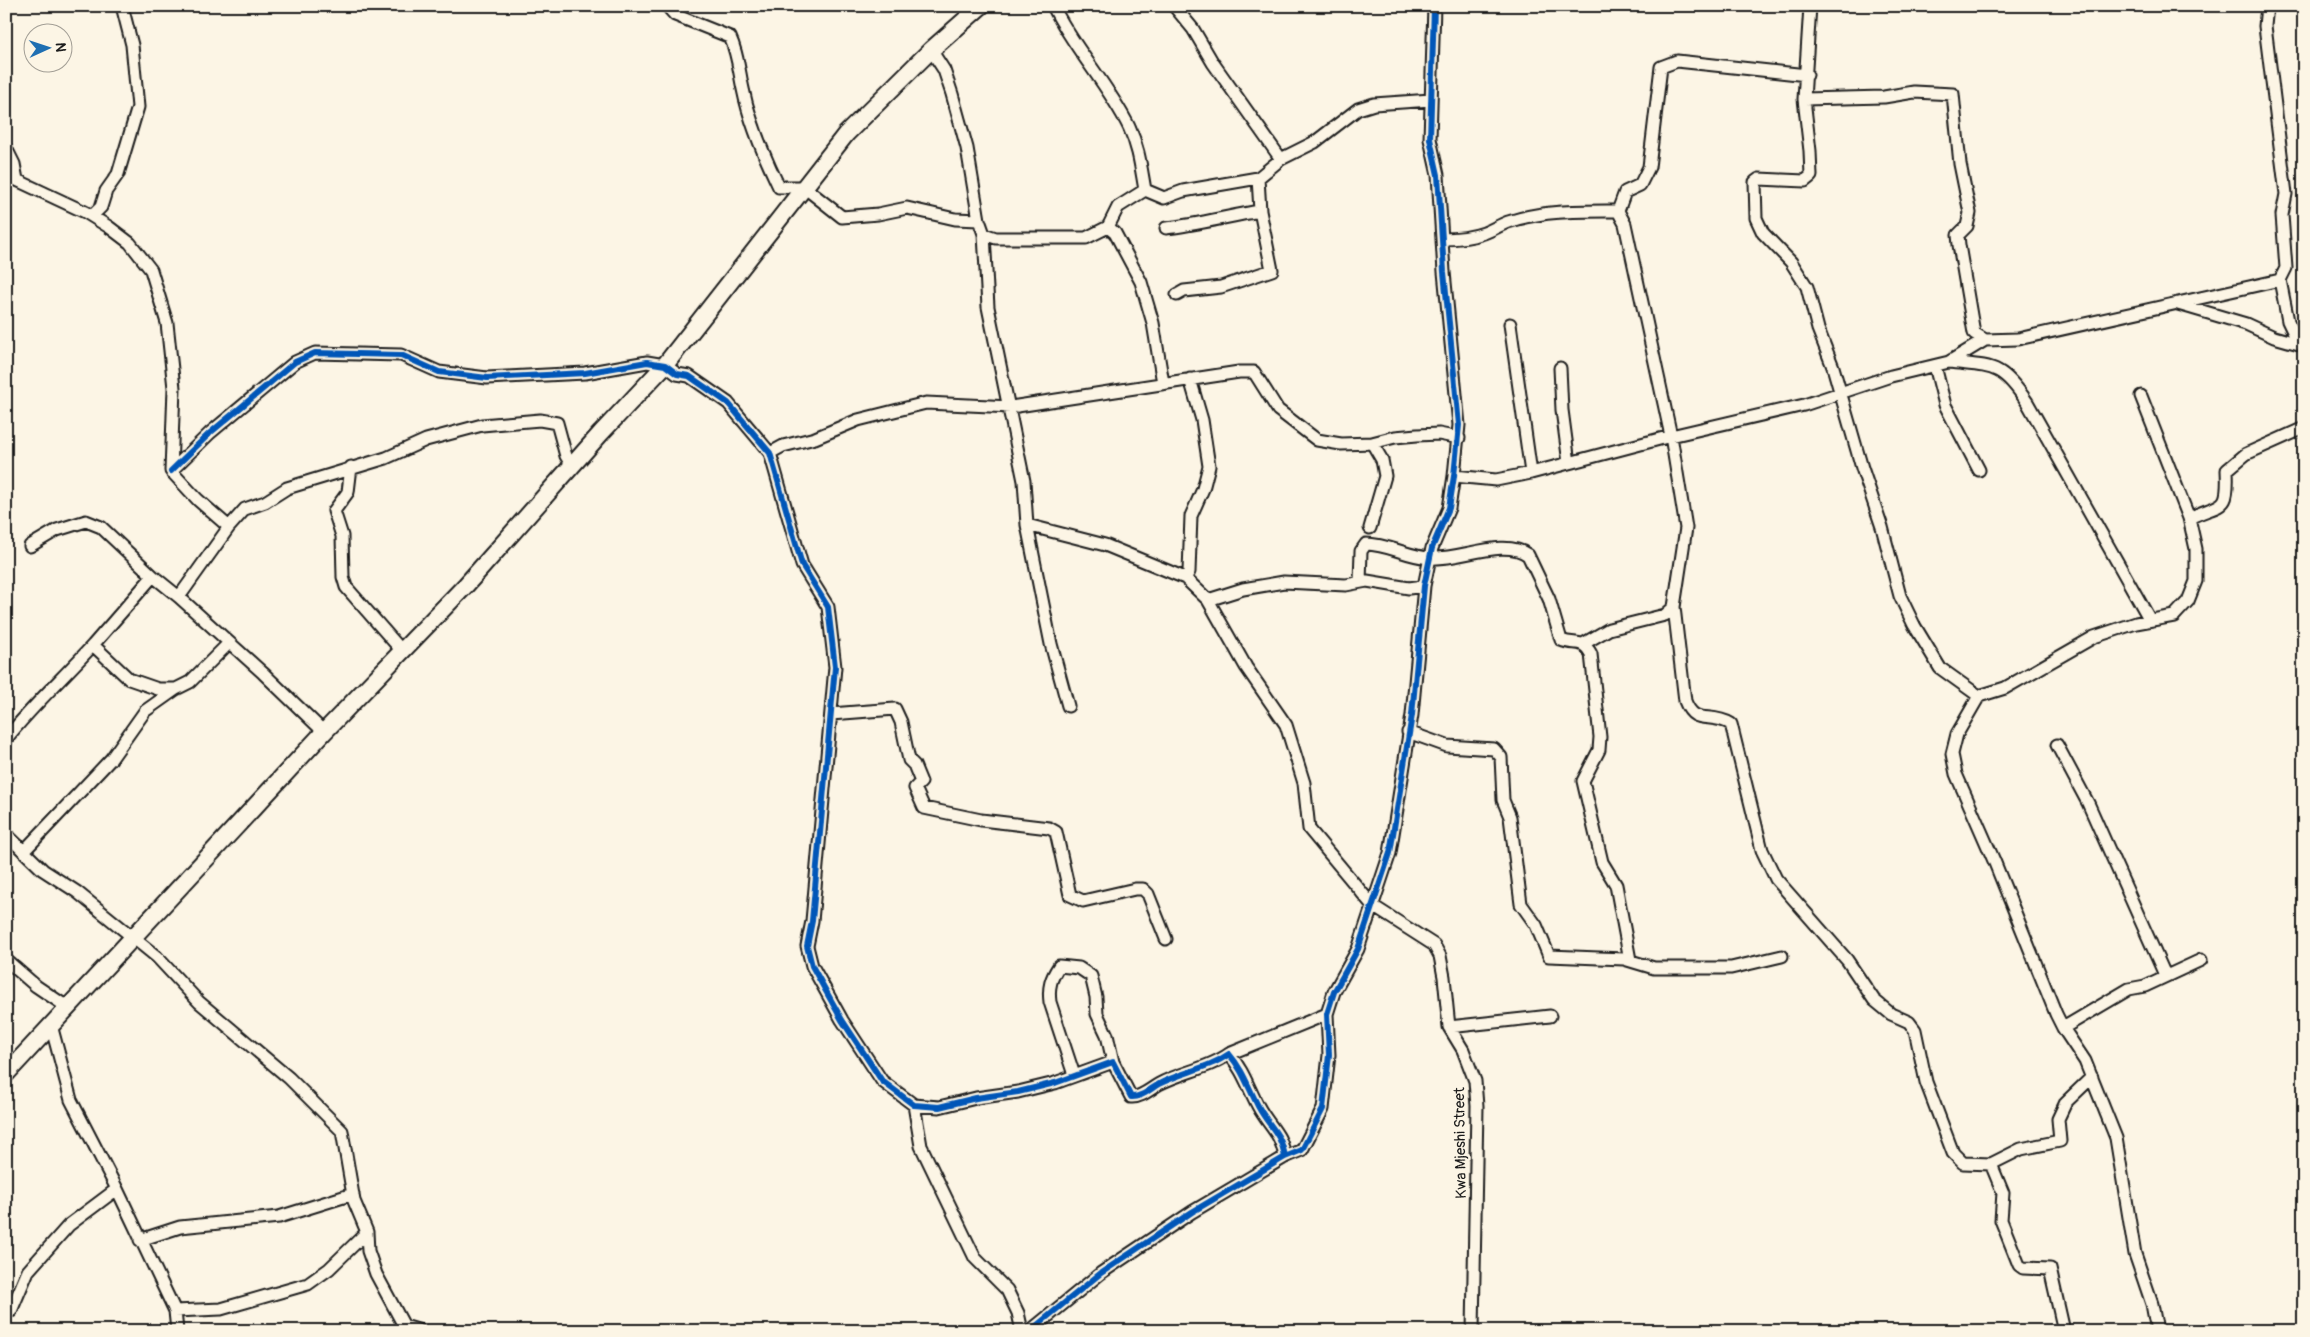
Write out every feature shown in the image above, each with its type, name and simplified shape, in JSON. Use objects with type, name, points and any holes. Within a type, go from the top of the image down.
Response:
[{"type":"main road","points":[[6,1074],[67,1006],[98,978],[324,732],[466,585],[665,365],[846,134],[932,50],[981,6]]},
{"type":"street","points":[[92,216],[102,207],[106,191],[118,174],[138,107],[132,45],[122,6]]},
{"type":"street","points":[[667,6],[675,15],[730,37],[736,50],[742,89],[752,125],[779,187],[799,194],[842,217],[878,214],[907,208],[954,219],[979,220]]},
{"type":"street","points":[[1053,6],[1061,22],[1115,100],[1130,128],[1142,164],[1145,190]]},
{"type":"street","points":[[1174,6],[1193,29],[1213,63],[1280,159]]},
{"type":"street","points":[[1030,1331],[1101,1273],[1192,1212],[1285,1157],[1302,1150],[1323,1109],[1329,1055],[1326,1014],[1334,992],[1358,949],[1390,853],[1412,715],[1424,586],[1430,558],[1449,508],[1458,438],[1438,175],[1430,139],[1434,6]]},
{"type":"street","points":[[1810,6],[1804,99],[1811,176],[1805,181],[1759,179],[1755,182],[1756,218],[1763,233],[1791,262],[1807,287],[1818,329],[1833,367],[1862,468],[1882,527],[1900,596],[1940,668],[1979,696]]},
{"type":"street","points":[[2267,6],[2265,26],[2286,194],[2282,215],[2286,268],[2280,280],[2288,322],[2302,345]]},
{"type":"street","points":[[932,50],[944,70],[967,148],[979,220],[984,234],[988,307],[1024,481],[1027,525],[1051,644],[1068,706]]},
{"type":"street","points":[[1807,75],[1677,61],[1661,66],[1649,167],[1640,185],[1625,192],[1618,211],[1625,224],[1672,436],[1686,528],[1674,607],[1685,701],[1689,711],[1696,717],[1720,718],[1731,724],[1762,850],[1776,879],[1847,960],[1874,1000],[1891,1014],[1909,1022],[1915,1030],[1926,1082],[1952,1153],[1963,1163],[1991,1164],[2022,1149],[2060,1141],[2058,1119],[2066,1102],[2092,1077]]},
{"type":"street","points":[[1804,99],[1884,97],[1914,92],[1953,94],[1960,164],[1970,213],[1967,226],[1958,235],[1959,245],[1974,333],[1985,340]]},
{"type":"street","points":[[1145,190],[1164,198],[1183,191],[1258,178],[1280,159],[1315,142],[1358,109],[1374,104],[1431,100]]},
{"type":"street","points":[[6,148],[14,164],[17,180]]},
{"type":"street","points":[[6,175],[92,216],[130,243],[151,270],[167,323],[174,388],[171,472],[198,500],[229,527]]},
{"type":"street","points":[[1177,295],[1184,291],[1221,287],[1272,270],[1260,210],[1258,178]]},
{"type":"street","points":[[779,187],[799,194]]},
{"type":"street","points":[[984,234],[996,238],[1086,238],[1108,227],[1118,207],[1145,190]]},
{"type":"street","points":[[1166,228],[1212,222],[1260,210]]},
{"type":"street","points":[[1442,239],[1463,239],[1484,233],[1508,222],[1569,211],[1618,211]]},
{"type":"street","points":[[1108,227],[1115,233],[1141,282],[1153,323],[1163,383]]},
{"type":"street","points":[[1454,476],[1496,480],[1531,474],[1672,436],[1804,405],[1891,376],[1949,362],[1985,340],[2018,339],[2280,280]]},
{"type":"street","points":[[2176,303],[2246,324],[2274,337],[2302,345]]},
{"type":"street","points":[[1510,324],[1531,474]]},
{"type":"street","points":[[171,472],[210,433],[294,362],[315,353],[401,355],[439,372],[488,378],[585,373],[647,362],[665,365],[677,374],[689,376],[728,404],[770,453],[802,564],[828,607],[835,667],[812,921],[807,946],[812,966],[842,1020],[882,1081],[914,1104],[939,1107],[976,1098],[1018,1092],[1113,1062]]},
{"type":"street","points":[[1949,362],[1983,366],[2004,372],[2012,380],[2027,402],[2150,620]]},
{"type":"street","points":[[1935,366],[1945,405],[1979,470]]},
{"type":"street","points":[[1560,368],[1562,410],[1569,463]]},
{"type":"street","points":[[770,453],[783,446],[815,438],[858,420],[926,403],[1010,407],[1239,372],[1254,372],[1278,410],[1317,440],[1341,444],[1372,443],[1417,435],[1439,434],[1458,438]]},
{"type":"street","points":[[1027,525],[1105,544],[1186,578],[1189,572],[1191,516],[1203,489],[1208,466],[1202,420],[1190,379]]},
{"type":"street","points":[[2141,396],[2189,518],[2196,549],[2196,582],[2188,601],[2174,616],[2150,620],[2094,637],[2005,688],[1979,696],[1957,734],[1952,754],[1956,774],[1995,862],[2063,1028],[2085,1061],[2116,1138],[2135,1254],[2152,1304],[2157,1331]]},
{"type":"street","points":[[179,597],[229,527],[245,509],[265,502],[287,488],[386,458],[414,444],[467,427],[540,420],[558,423],[566,456],[572,466]]},
{"type":"street","points":[[2189,518],[2224,504],[2228,494],[2227,470],[2246,454],[2304,428]]},
{"type":"street","points":[[1370,528],[1385,476],[1382,460],[1372,443]]},
{"type":"street","points":[[352,467],[348,492],[334,511],[342,536],[346,587],[403,652]]},
{"type":"street","points":[[30,546],[58,530],[86,521],[101,527],[153,576],[229,642],[324,732]]},
{"type":"street","points":[[1360,582],[1361,551],[1366,544],[1380,544],[1430,558],[1503,548],[1522,551],[1528,555],[1549,599],[1561,640],[1583,644],[1587,646],[1591,654],[1600,737],[1599,750],[1582,781],[1602,862],[1616,885],[1630,960]]},
{"type":"street","points":[[6,738],[29,710],[60,682],[153,576]]},
{"type":"street","name":"Kwa Mjeshi Street","points":[[1186,578],[1208,600],[1246,668],[1286,725],[1304,783],[1309,829],[1372,906],[1434,945],[1441,963],[1449,1027],[1463,1050],[1474,1080],[1477,1106],[1473,1331]]},
{"type":"street","points":[[1208,600],[1243,589],[1284,582],[1330,585],[1360,582],[1409,588],[1424,586]]},
{"type":"street","points":[[1583,644],[1609,629],[1665,615],[1674,607]]},
{"type":"street","points":[[24,851],[111,759],[145,712],[176,689],[190,682],[229,642]]},
{"type":"street","points":[[92,645],[129,679],[158,689],[176,689]]},
{"type":"street","points":[[831,714],[895,709],[901,722],[909,760],[914,765],[920,782],[915,788],[924,808],[982,820],[1049,828],[1056,832],[1070,894],[1083,901],[1135,888],[1142,889],[1148,894],[1166,939]]},
{"type":"street","points":[[1408,732],[1447,746],[1494,749],[1501,757],[1503,800],[1510,817],[1521,904],[1536,925],[1549,956],[1630,960],[1641,966],[1654,968],[1731,968],[1782,956]]},
{"type":"street","points":[[2057,745],[2088,803],[2165,975]]},
{"type":"street","points":[[6,834],[43,870],[77,892],[156,957],[198,1002],[289,1078],[342,1131],[353,1194],[367,1232],[368,1250],[376,1274],[404,1326],[421,1331]]},
{"type":"street","points":[[6,960],[36,986],[67,1006]]},
{"type":"street","points":[[2063,1028],[2112,998],[2201,960]]},
{"type":"street","points":[[1074,1075],[1050,1002],[1048,990],[1051,978],[1059,966],[1080,968],[1091,976],[1096,997],[1096,1014],[1106,1035],[1113,1062],[1131,1097],[1137,1097],[1162,1083],[1218,1062],[1229,1054],[1326,1014]]},
{"type":"street","points":[[1449,1027],[1550,1016]]},
{"type":"street","points":[[51,1025],[71,1100],[117,1189],[175,1311],[177,1331]]},
{"type":"street","points":[[1229,1054],[1241,1068],[1258,1106],[1282,1142],[1285,1157]]},
{"type":"street","points":[[914,1104],[925,1154],[976,1258],[1007,1290],[1018,1313],[1022,1331]]},
{"type":"street","points":[[1991,1164],[2002,1193],[2001,1220],[2005,1233],[2019,1265],[2026,1268],[2050,1269],[2064,1331]]},
{"type":"street","points":[[6,1312],[11,1311],[28,1271],[68,1226],[117,1189]]},
{"type":"street","points":[[140,1240],[180,1227],[280,1216],[353,1194]]},
{"type":"street","points":[[175,1311],[221,1308],[308,1284],[329,1269],[367,1232]]},
{"type":"cycle path","points":[[1030,1331],[1101,1273],[1192,1212],[1285,1157],[1302,1150],[1323,1109],[1329,1055],[1327,1014],[1334,992],[1358,949],[1390,853],[1412,715],[1424,586],[1432,548],[1449,508],[1454,476],[1459,425],[1444,272],[1438,175],[1430,139],[1434,6]]},
{"type":"cycle path","points":[[171,471],[210,433],[295,362],[315,353],[401,355],[439,372],[487,378],[585,373],[647,362],[665,365],[677,374],[689,376],[728,403],[770,453],[802,565],[828,607],[835,667],[812,921],[807,946],[812,966],[842,1020],[882,1081],[914,1105],[939,1107],[1055,1083],[1113,1062],[1131,1097],[1135,1097],[1142,1095],[1167,1080],[1212,1063],[1229,1054],[1242,1072],[1262,1113],[1278,1135],[1285,1157]]}]
